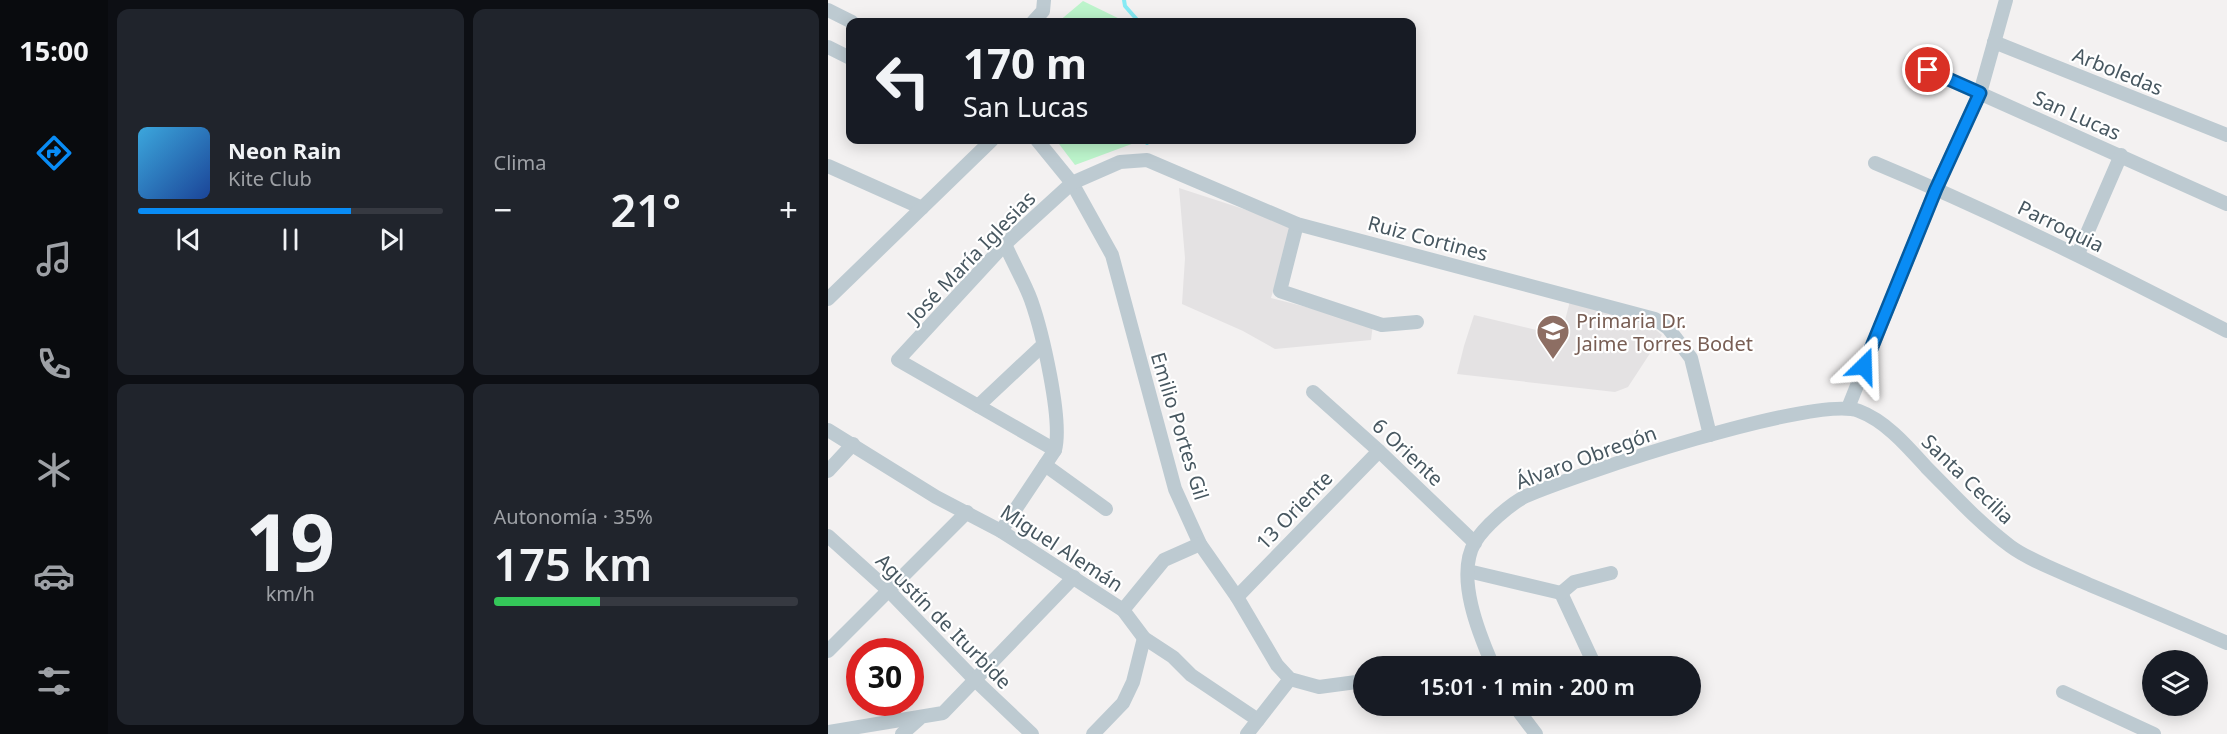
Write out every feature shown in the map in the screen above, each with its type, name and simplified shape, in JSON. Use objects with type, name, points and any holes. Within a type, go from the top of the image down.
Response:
[{"type":"street","points":[[1037,18],[1043,11],[1044,0]]},
{"type":"street","points":[[1848,408],[1936,189],[1980,93],[2006,0]]},
{"type":"street","points":[[828,10],[846,19]]},
{"type":"street","name":"Arboledas","points":[[1994,42],[2227,135]]},
{"type":"street","points":[[828,47],[846,56]]},
{"type":"street","name":"San Lucas","points":[[1910,62],[2227,204]]},
{"type":"street","points":[[829,297],[989,144]]},
{"type":"street","name":"Emilio Portes Gil","points":[[1040,144],[1072,183],[1112,255],[1175,489],[1200,544],[1237,597],[1277,665],[1290,679]]},
{"type":"street","points":[[2078,254],[2121,155]]},
{"type":"street","name":"Ruiz Cortines","points":[[1072,183],[1120,162],[1147,160],[1298,224],[1655,319],[1668,328],[1691,358],[1710,435]]},
{"type":"street","name":"Parroquia","points":[[1875,163],[2078,254],[2227,331]]},
{"type":"street","points":[[828,166],[922,208]]},
{"type":"street","name":"José María Iglesias","points":[[978,406],[898,360],[1005,244],[1072,183]]},
{"type":"street","points":[[1298,224],[1280,291],[1379,331],[1417,322]]},
{"type":"street","points":[[1001,531],[1055,450],[1058,439],[1056,412],[1043,345],[1030,299],[1005,244]]},
{"type":"street","points":[[1043,345],[978,406],[1055,450]]},
{"type":"street","name":"6 Oriente","points":[[1313,392],[1379,451],[1475,543]]},
{"type":"street","name":"Santa Cecilia","points":[[1710,435],[1827,408],[1848,408],[1861,411],[1883,424],[1978,520],[2012,548],[2067,575],[2227,643]]},
{"type":"street","name":"Miguel Alemán","points":[[828,430],[936,497],[1001,531],[1123,610],[1144,638],[1173,657],[1191,675],[1258,720]]},
{"type":"street","name":"Álvaro Obregón","points":[[1489,656],[1470,601],[1468,571],[1475,543],[1495,519],[1524,497],[1710,435]]},
{"type":"street","points":[[828,471],[853,444]]},
{"type":"street","name":"13 Oriente","points":[[1237,597],[1379,451]]},
{"type":"street","points":[[1045,465],[1106,509]]},
{"type":"street","points":[[828,651],[967,512]]},
{"type":"street","name":"Agustín de Iturbide","points":[[828,536],[888,590],[975,680],[1032,734]]},
{"type":"street","points":[[1123,610],[1164,560],[1200,544]]},
{"type":"street","points":[[1468,571],[1561,593]]},
{"type":"street","points":[[1561,593],[1574,582],[1611,573]]},
{"type":"street","points":[[828,732],[919,719],[944,713],[1074,578]]},
{"type":"street","points":[[1561,593],[1590,656]]},
{"type":"street","points":[[1093,734],[1123,703],[1133,682],[1144,638]]},
{"type":"street","points":[[1247,734],[1290,679],[1319,687],[1353,682]]},
{"type":"street","points":[[2063,692],[2154,734]]},
{"type":"street","points":[[1522,716],[1536,734]]},
{"type":"street","points":[[902,734],[919,719]]},
{"type":"shaded area","points":[[1179,188],[1293,225],[1271,298],[1373,324],[1371,340],[1275,349],[1243,331],[1182,304],[1185,258]]},
{"type":"shaded area","name":"Primaria Dr. Jaime Torres Bodet","points":[[1570,301],[1651,326],[1662,335],[1628,387],[1615,392],[1457,374],[1474,315],[1561,336]]},
{"type":"green space","points":[[1083,1],[1118,18],[1063,18]]},
{"type":"green space","points":[[1059,144],[1132,144],[1075,165]]},
{"type":"waterway","points":[[1124,0],[1125,6],[1136,18]]},
{"type":"place","name":"Primaria Dr. Jaime Torres Bodet","points":[[1553,360]]},
{"type":"route","points":[[1864,366],[1936,189],[1980,93],[1928,70]]}]
